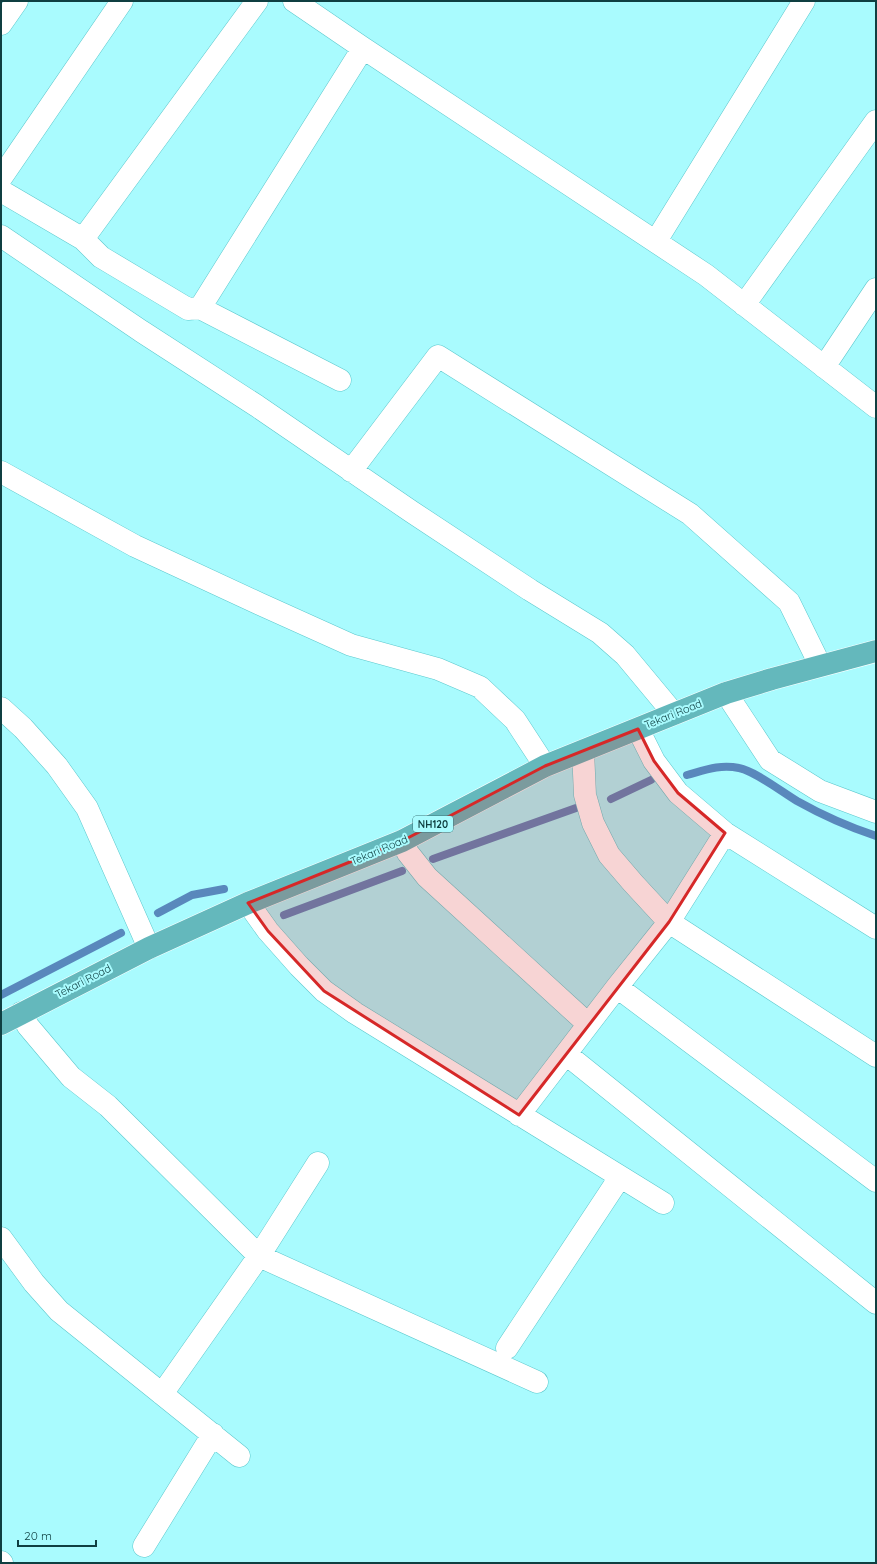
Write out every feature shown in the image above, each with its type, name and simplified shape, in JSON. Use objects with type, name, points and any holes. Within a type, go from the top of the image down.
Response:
[{"type":"highway","name":"Tekari Road","points":[[1,1024],[149,948],[248,903],[402,841],[545,766],[726,693],[820,665],[876,651]]},
{"type":"street","points":[[1,24],[17,1]]},
{"type":"street","points":[[1,178],[122,1]]},
{"type":"street","points":[[82,239],[257,1]]},
{"type":"street","points":[[294,1],[706,275],[876,407]]},
{"type":"street","points":[[656,241],[804,1]]},
{"type":"street","points":[[200,308],[363,48]]},
{"type":"street","points":[[744,304],[876,121]]},
{"type":"street","points":[[1,191],[82,239],[101,257],[188,309],[200,308],[340,380]]},
{"type":"street","points":[[1,236],[530,590],[600,633],[625,655],[674,714]]},
{"type":"street","points":[[824,367],[876,289]]},
{"type":"street","points":[[351,471],[438,356],[690,514],[789,602],[820,665]]},
{"type":"street","points":[[1,472],[135,546],[267,608],[350,645],[438,669],[480,687],[515,720],[545,766]]},
{"type":"street","points":[[726,693],[770,760],[820,791],[876,812]]},
{"type":"street","points":[[1,708],[23,728],[58,766],[87,808],[149,948]]},
{"type":"street","points":[[638,729],[654,761],[678,793],[725,833],[876,928]]},
{"type":"street","points":[[583,751],[585,794],[593,823],[609,854],[669,922],[876,1056]]},
{"type":"street","points":[[520,1115],[588,1024],[669,922],[725,833]]},
{"type":"street","points":[[402,841],[408,854],[426,877],[588,1024]]},
{"type":"street","points":[[248,903],[268,931],[324,991],[355,1013],[663,1203]]},
{"type":"street","points":[[617,987],[876,1181]]},
{"type":"street","points":[[21,1013],[28,1026],[71,1077],[108,1106],[259,1256],[537,1382]]},
{"type":"street","points":[[566,1054],[876,1303]]},
{"type":"street","points":[[162,1394],[259,1256],[318,1163]]},
{"type":"street","points":[[506,1348],[620,1177]]},
{"type":"street","points":[[1,1238],[34,1283],[59,1311],[240,1456]]},
{"type":"street","points":[[144,1546],[213,1434]]},
{"type":"highlighted area","points":[[638,729],[654,761],[678,793],[725,833],[669,922],[519,1115],[324,991],[268,931],[248,903],[402,841],[545,766]]},
{"type":"waterway","points":[[687,775],[719,767],[739,768],[753,773],[797,801],[816,811],[846,825],[876,836]]},
{"type":"waterway","points":[[611,799],[651,780]]},
{"type":"waterway","points":[[433,859],[576,808]]},
{"type":"waterway","points":[[284,915],[402,871]]},
{"type":"waterway","points":[[158,913],[192,895],[224,889]]},
{"type":"waterway","points":[[1,995],[121,933]]}]
